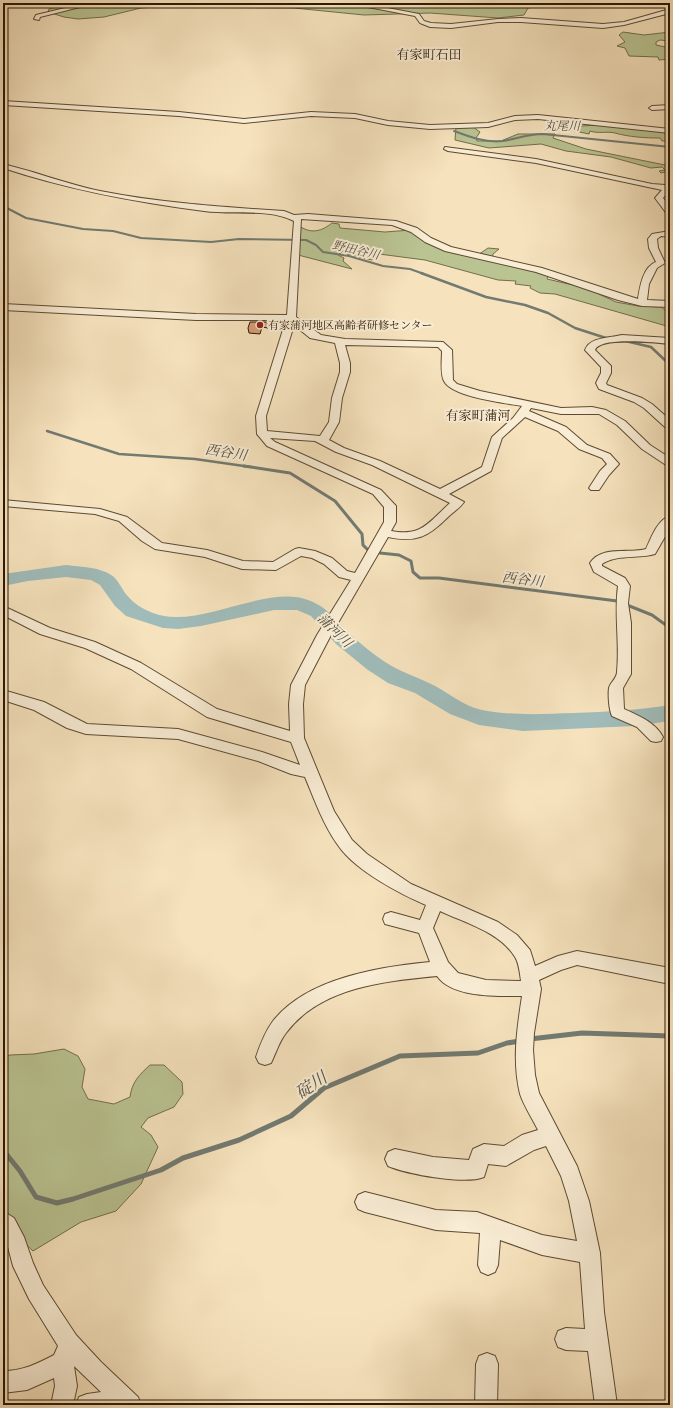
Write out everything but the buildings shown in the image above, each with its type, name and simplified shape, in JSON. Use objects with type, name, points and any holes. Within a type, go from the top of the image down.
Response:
[{"type":"street","points":[[37,19],[38,16],[46,13],[94,3]]},
{"type":"street","points":[[380,3],[371,7],[417,15],[420,20],[428,24],[457,26],[468,23],[508,20],[608,26],[670,11]]},
{"type":"street","points":[[3,103],[179,114],[244,121],[311,114],[348,116],[388,123],[430,127],[488,125],[515,118],[538,116],[670,131]]},
{"type":"street","points":[[652,108],[670,107]]},
{"type":"street","points":[[448,149],[536,161],[668,186],[659,198],[670,212]]},
{"type":"street","points":[[3,166],[53,182],[100,193],[206,209],[280,213],[296,219],[308,216],[394,223],[414,230],[428,240],[448,249],[539,270],[621,298],[642,302],[670,304]]},
{"type":"street","points":[[296,219],[295,266],[291,318],[261,416],[260,426],[262,434],[271,444],[377,492],[390,506],[391,513],[390,522],[359,578],[324,635],[298,685],[296,704],[297,738],[327,812],[346,844],[361,858],[405,889],[492,927],[512,940],[524,955],[531,982],[525,1042],[530,1095],[570,1173],[579,1201],[590,1253],[593,1312],[606,1405]]},
{"type":"street","points":[[642,302],[648,276],[654,266],[661,263],[651,246],[652,240],[657,236],[668,232]]},
{"type":"street","points":[[3,307],[196,317],[263,315],[291,318],[313,336],[339,341],[440,344],[447,350],[448,380],[453,386],[526,408],[561,411],[592,410],[610,415],[621,423],[646,447],[669,457]]},
{"type":"street","points":[[670,342],[612,339],[596,343],[592,345],[590,350],[606,366],[606,373],[601,385],[605,389],[626,395],[648,406],[670,426]]},
{"type":"street","points":[[323,440],[334,422],[337,398],[345,372],[345,362],[339,341]]},
{"type":"street","points":[[526,408],[569,434],[583,447],[610,459],[613,464],[611,468],[604,473],[595,488]]},
{"type":"street","points":[[440,494],[487,469],[497,437],[517,420],[526,408]]},
{"type":"street","points":[[262,434],[309,436],[323,440],[340,450],[376,463],[458,502],[426,531],[413,536],[384,533]]},
{"type":"street","points":[[3,503],[96,511],[123,519],[146,538],[159,546],[207,554],[242,565],[264,568],[276,566],[299,552],[316,555],[343,574],[359,578]]},
{"type":"street","points":[[656,737],[642,723],[617,712],[616,688],[624,674],[624,623],[622,602],[624,586],[621,581],[598,569],[596,563],[601,559],[615,554],[641,554],[651,551],[661,531],[670,520]]},
{"type":"street","points":[[3,610],[46,631],[90,646],[136,666],[212,713],[297,738]]},
{"type":"street","points":[[3,695],[39,706],[72,724],[86,729],[178,734],[262,758],[296,770],[310,772]]},
{"type":"street","points":[[435,902],[425,928],[443,968],[450,978],[458,982],[475,986],[531,982],[558,963],[577,958],[670,976]]},
{"type":"street","points":[[391,919],[425,928]]},
{"type":"street","points":[[265,1057],[281,1025],[297,1010],[334,988],[402,972],[443,968]]},
{"type":"street","points":[[395,1159],[433,1167],[477,1170],[480,1156],[484,1154],[506,1156],[529,1142],[550,1135]]},
{"type":"street","points":[[365,1202],[436,1220],[477,1222],[542,1245],[590,1253]]},
{"type":"street","points":[[3,1221],[14,1238],[23,1266],[65,1353],[66,1386],[62,1405]]},
{"type":"street","points":[[488,1265],[491,1227]]},
{"type":"street","points":[[566,1339],[598,1341]]},
{"type":"street","points":[[3,1382],[14,1383],[28,1380],[65,1353]]},
{"type":"street","points":[[65,1353],[93,1370],[127,1403]]},
{"type":"street","points":[[486,1405],[487,1364]]},
{"type":"street","points":[[87,1405],[127,1403]]},
{"type":"green space","points":[[69,3],[562,3],[528,8],[524,15],[498,18],[430,13],[364,15],[294,8],[155,7],[141,8],[104,17],[78,19],[64,17],[48,12],[49,9]]},
{"type":"green space","points":[[623,32],[644,35],[670,32],[670,41],[660,40],[656,42],[656,45],[670,48],[670,59],[659,60],[658,57],[629,56],[625,48],[617,46],[625,42],[619,35]]},
{"type":"green space","points":[[597,125],[670,133],[670,141],[662,141],[660,138],[637,137],[612,132],[590,131],[589,134],[570,130],[582,126]]},
{"type":"green space","points":[[456,127],[473,127],[480,132],[476,138],[477,141],[501,141],[518,134],[555,134],[553,138],[586,149],[670,166],[670,171],[661,173],[659,171],[665,170],[662,167],[651,168],[611,157],[566,151],[541,144],[489,148],[455,140]]},
{"type":"green space","points":[[332,223],[339,224],[340,228],[385,232],[411,230],[475,257],[488,248],[499,249],[493,254],[492,261],[549,275],[547,279],[586,288],[616,302],[638,306],[661,307],[670,314],[670,327],[555,294],[540,293],[530,288],[531,286],[515,284],[516,281],[498,280],[425,260],[379,254],[372,260],[347,254],[355,246],[350,246],[338,255],[344,258],[343,261],[352,269],[298,255],[301,227],[317,231]]},
{"type":"green space","points":[[64,1049],[78,1056],[85,1069],[82,1087],[88,1099],[114,1104],[130,1097],[132,1087],[137,1079],[150,1065],[164,1065],[182,1082],[183,1094],[174,1107],[148,1118],[141,1127],[151,1135],[158,1147],[141,1184],[116,1211],[81,1222],[33,1251],[23,1241],[14,1220],[3,1211],[3,1058],[10,1055],[34,1054]]},
{"type":"waterway","points":[[376,6],[492,3]]},
{"type":"waterway","name":"丸尾川","points":[[454,131],[490,141],[503,141],[543,134],[670,147]]},
{"type":"waterway","name":"野田谷川","points":[[3,206],[26,218],[83,229],[113,231],[141,238],[211,242],[239,239],[306,240],[316,245],[323,252],[349,256],[383,266],[410,269],[424,274]]},
{"type":"waterway","name":"野田谷川","points":[[421,273],[486,297],[525,305],[548,313],[575,328],[609,339]]},
{"type":"waterway","name":"野田谷川","points":[[621,340],[651,347],[670,365]]},
{"type":"waterway","name":"西谷川","points":[[47,431],[119,454],[195,459],[244,466]]},
{"type":"waterway","name":"西谷川","points":[[244,466],[251,467]]},
{"type":"waterway","name":"西谷川","points":[[244,466],[290,473],[335,501],[362,534],[363,545],[368,550]]},
{"type":"waterway","name":"西谷川","points":[[380,553],[399,555],[411,561],[413,572],[420,578],[439,578],[617,601],[652,615],[670,628]]},
{"type":"waterway","name":"蒲河川","points":[[3,580],[28,575],[66,571],[95,575],[107,581],[122,602],[133,612],[163,622],[178,623],[201,620],[274,604],[300,604],[318,612],[343,639],[375,665],[395,678],[422,688],[457,709],[479,717],[523,723],[635,718],[670,713]]},
{"type":"waterway","name":"碇川","points":[[530,1039],[582,1033],[670,1036]]},
{"type":"waterway","name":"碇川","points":[[3,1150],[20,1171],[36,1197],[57,1203],[161,1170],[183,1158],[239,1140],[291,1116],[324,1088],[400,1056],[478,1053],[507,1043],[520,1041]]},
{"type":"place","name":"有家蒲河地区高齢者研修センター","points":[[260,325]]},
{"type":"district","name":"有家町石田","points":[[429,54]]},
{"type":"district","name":"有家町蒲河","points":[[478,415]]}]
